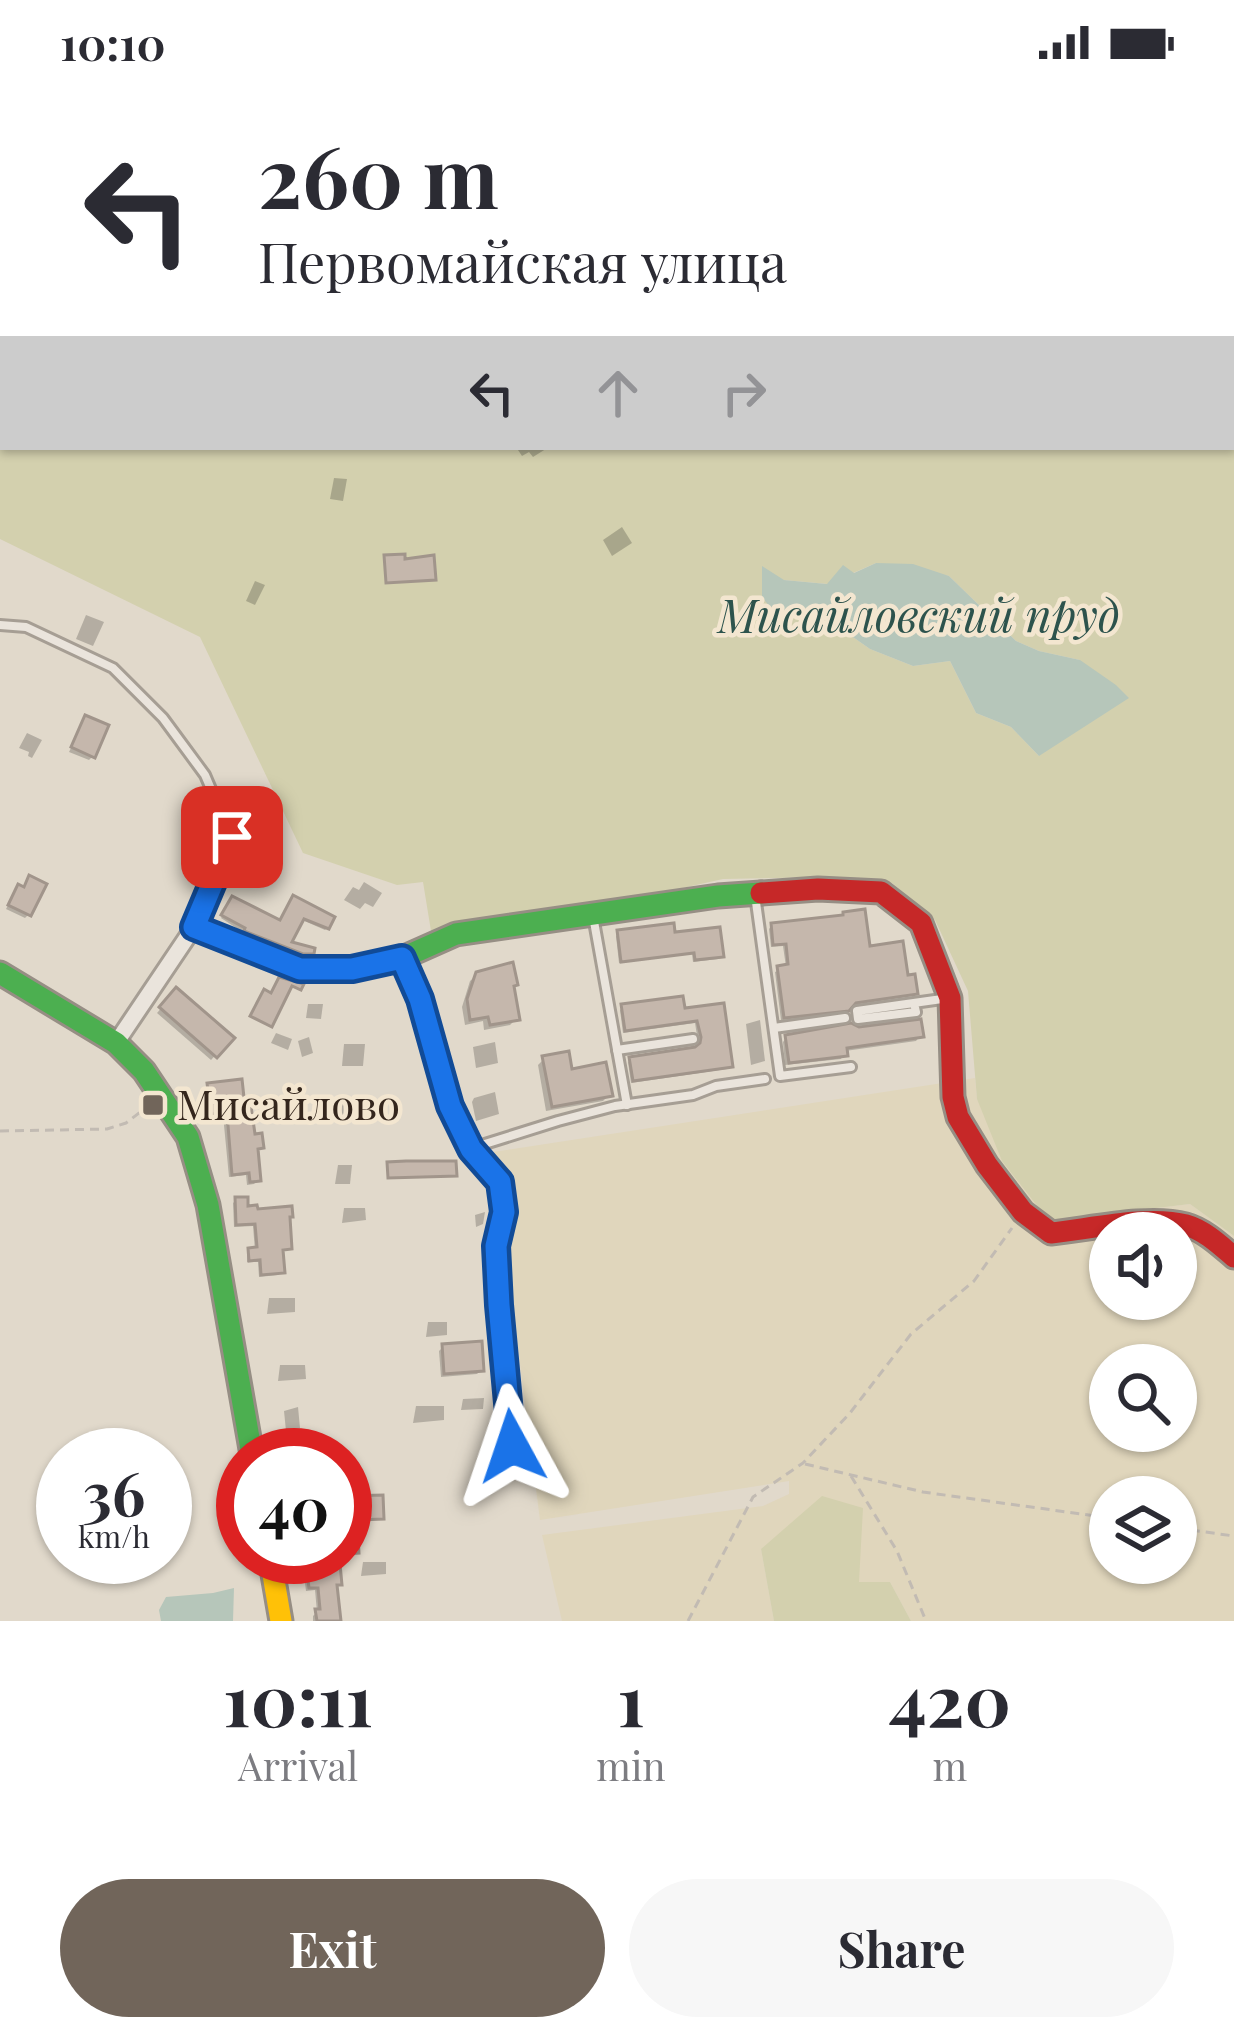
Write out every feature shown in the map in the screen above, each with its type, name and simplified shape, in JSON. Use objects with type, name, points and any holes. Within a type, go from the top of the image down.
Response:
[{"type":"street","points":[[116,1043],[194,927],[232,837]]},
{"type":"street","points":[[194,927],[300,969],[352,969],[402,958],[456,934],[718,896],[818,889],[880,892],[921,923],[950,998],[953,1097],[958,1117],[1023,1212],[1051,1233],[1185,1225],[1234,1257]]},
{"type":"street","points":[[402,958],[420,999],[450,1106],[471,1149],[500,1182],[504,1212],[496,1246],[512,1446]]},
{"type":"street","points":[[0,973],[116,1043],[144,1071],[188,1137],[208,1205],[247,1428]]},
{"type":"street","points":[[275,1584],[281,1621]]},
{"type":"lane","points":[[0,625],[26,627],[112,668],[163,718],[206,775],[232,837]]},
{"type":"lane","points":[[755,893],[780,1076],[851,1067]]},
{"type":"lane","points":[[592,915],[627,1105]]},
{"type":"lane","points":[[914,1003],[916,1012],[858,1019],[857,1011],[914,1003],[950,998]]},
{"type":"lane","points":[[773,1028],[845,1018]]},
{"type":"lane","points":[[617,1050],[693,1039]]},
{"type":"lane","points":[[471,1149],[558,1120],[764,1078]]},
{"type":"path","points":[[0,1131],[107,1129],[126,1123],[148,1106],[145,1094]]},
{"type":"path","points":[[688,1621],[753,1498],[803,1463],[850,1413],[911,1334],[974,1280],[1023,1212]]},
{"type":"path","points":[[803,1463],[923,1492],[1089,1515]]},
{"type":"path","points":[[850,1475],[897,1551],[926,1621]]},
{"type":"path","points":[[1197,1531],[1234,1536]]},
{"type":"shaded area","points":[[0,450],[1234,450],[1234,1236],[1190,1204],[1089,1212],[1089,1216],[1049,1221],[1002,1161],[977,1099],[968,991],[935,920],[892,883],[830,877],[723,879],[588,909],[431,931],[423,882],[397,885],[303,853],[200,637],[0,539]],"holes":[[[876,563],[949,576],[1016,641],[1080,660],[1039,756],[1011,727],[976,713],[950,661],[913,666],[870,649],[813,609],[774,612],[784,580],[828,584]]]},
{"type":"shaded area","points":[[975,1078],[977,1099],[1049,1221],[1089,1216],[1089,1320],[1197,1320],[1197,1212],[1124,1212],[1190,1204],[1234,1236],[1234,1621],[911,1621],[890,1582],[859,1583],[761,1549],[774,1621],[562,1621],[542,1535],[763,1506],[789,1494],[789,1481],[540,1520],[493,1152]]},
{"type":"shaded area","points":[[822,1496],[863,1508],[859,1582],[890,1582],[911,1621],[774,1621],[761,1549]]},
{"type":"water","name":"Мисайловский пруд","points":[[876,563],[913,564],[949,576],[1016,641],[1080,660],[1129,698],[1039,756],[1011,727],[976,713],[950,661],[913,666],[870,649],[813,609],[774,612],[762,597],[762,566],[784,580],[827,584],[843,565],[854,573]]},
{"type":"water","points":[[234,1588],[233,1621],[161,1621],[159,1610],[166,1597]]},
{"type":"building","points":[[405,554],[405,559],[434,555],[436,580],[386,583],[384,555]]},
{"type":"building","points":[[85,715],[109,725],[95,758],[71,747]]},
{"type":"building","points":[[29,875],[47,884],[31,916],[8,905],[18,884],[24,887]]},
{"type":"building","points":[[293,895],[335,917],[329,929],[304,919],[292,942],[315,948],[314,954],[244,931],[221,915],[232,896],[280,920]]},
{"type":"building","points":[[865,909],[870,946],[903,941],[908,975],[915,974],[918,994],[856,1003],[849,1011],[784,1018],[777,966],[788,964],[786,944],[773,945],[771,923]]},
{"type":"building","points":[[674,923],[675,932],[720,927],[724,957],[695,960],[694,953],[621,962],[617,930]]},
{"type":"building","points":[[513,962],[520,1020],[490,1025],[488,1017],[470,1020],[467,999],[476,972]]},
{"type":"building","points":[[279,977],[304,984],[301,990],[292,986],[272,1027],[250,1016],[264,989],[271,993]]},
{"type":"building","points":[[176,987],[235,1038],[217,1058],[159,1007]]},
{"type":"building","points":[[683,996],[685,1008],[724,1003],[733,1067],[633,1081],[629,1057],[695,1047],[701,1037],[697,1021],[625,1031],[621,1004]]},
{"type":"building","points":[[921,1019],[924,1037],[847,1048],[848,1056],[789,1063],[785,1035],[851,1023],[859,1027]]},
{"type":"building","points":[[569,1051],[572,1069],[606,1062],[613,1096],[552,1107],[542,1056]]},
{"type":"building","points":[[242,1079],[255,1134],[262,1133],[264,1148],[258,1149],[261,1181],[250,1182],[249,1173],[232,1175],[227,1113],[211,1114],[207,1083]]},
{"type":"building","points":[[456,1161],[457,1176],[388,1178],[387,1162]]},
{"type":"building","points":[[235,1197],[248,1197],[248,1206],[258,1209],[292,1206],[292,1249],[283,1250],[285,1273],[261,1275],[260,1260],[249,1261],[248,1248],[257,1247],[255,1224],[236,1225]]},
{"type":"building","points":[[482,1341],[484,1371],[444,1374],[442,1344]]},
{"type":"building","points":[[372,1495],[383,1495],[384,1519],[372,1519]]},
{"type":"building","points":[[308,1584],[342,1584],[337,1585],[341,1621],[317,1621],[318,1588]]},
{"type":"traffic: fast","points":[[194,927],[300,969],[352,969],[402,958],[456,934],[761,893]]},
{"type":"traffic: fast","points":[[402,958],[420,999],[450,1106],[471,1149],[499,1182],[504,1212],[497,1246],[499,1305],[511,1446]]},
{"type":"traffic: fast","points":[[0,973],[116,1043],[144,1071],[188,1137],[208,1205],[247,1428]]},
{"type":"traffic: slow","points":[[275,1584],[281,1621]]},
{"type":"traffic: jam","points":[[761,893],[881,892],[921,923],[950,998],[953,1097],[958,1117],[1023,1212],[1051,1233],[1137,1222],[1186,1225],[1234,1257]]},
{"type":"place","name":"Мисайлово","points":[[153,1105]]},
{"type":"route","points":[[232,837],[194,927],[300,969],[352,969],[402,958],[420,999],[450,1106],[471,1149],[500,1182],[504,1212],[496,1246],[512,1446]]}]
